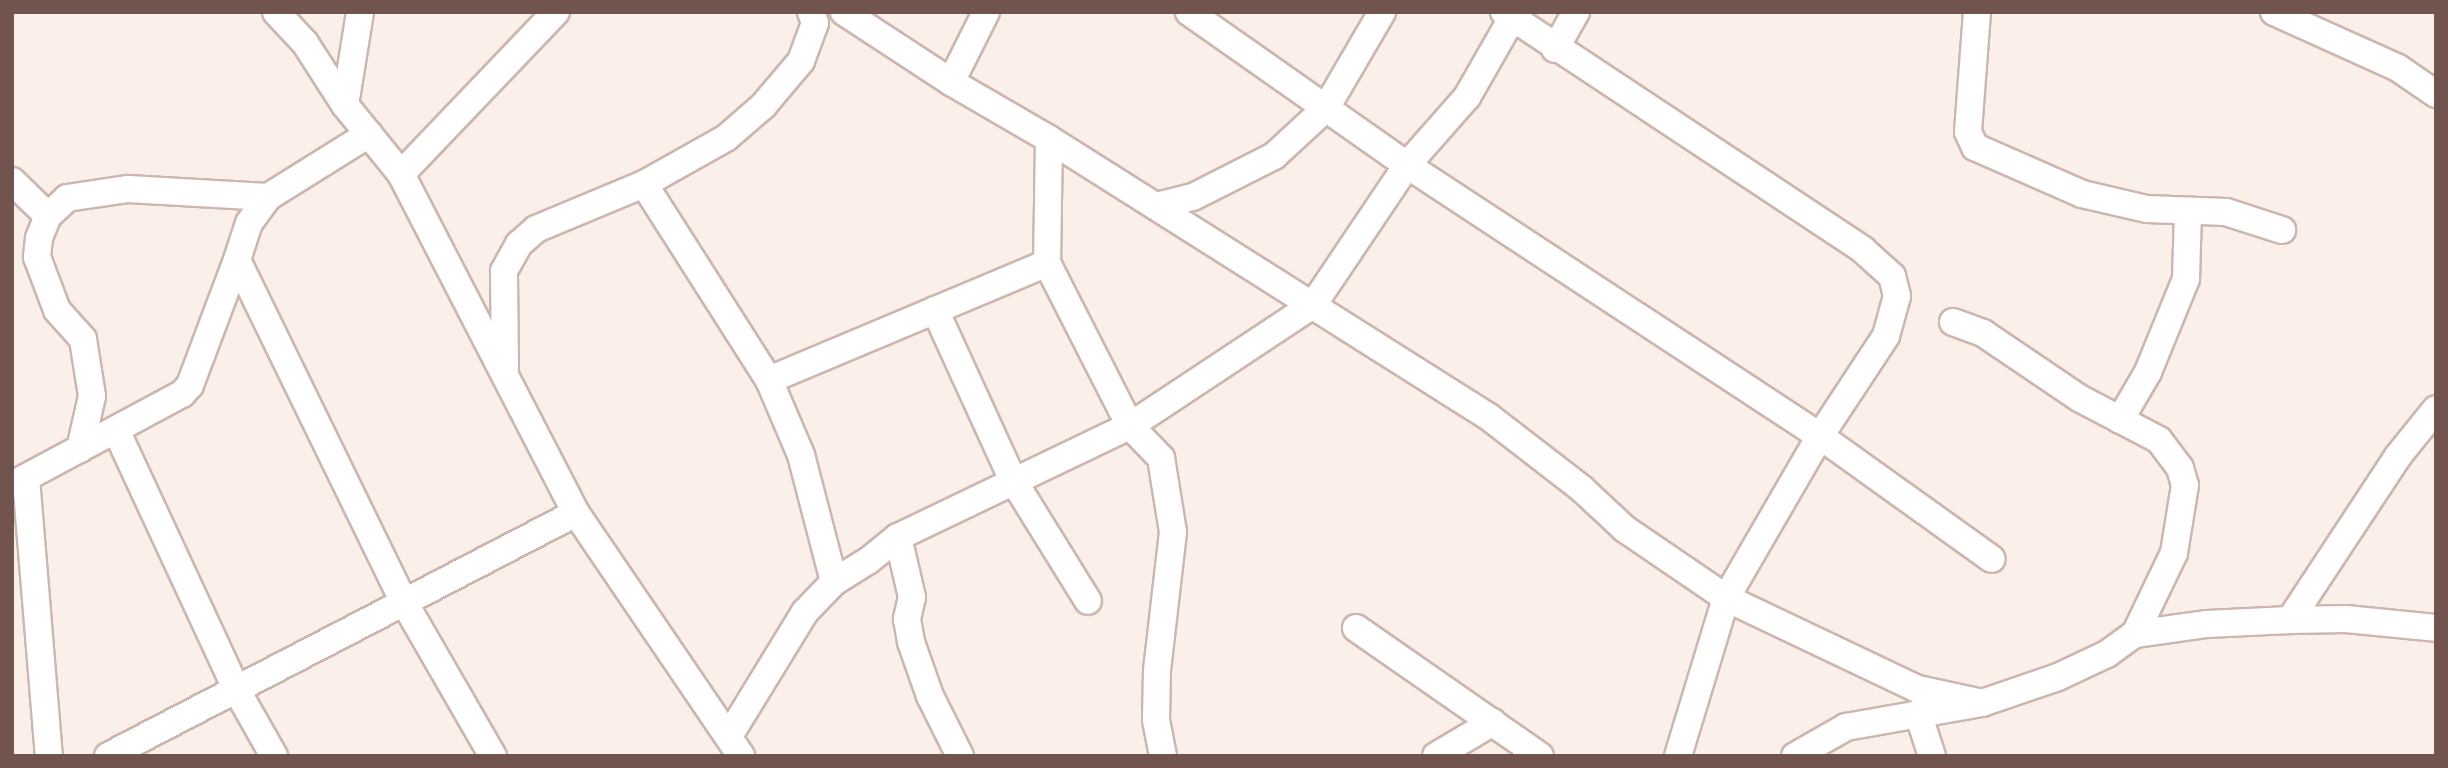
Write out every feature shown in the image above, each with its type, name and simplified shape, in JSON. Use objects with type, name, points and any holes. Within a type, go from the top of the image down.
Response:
[{"type":"street","points":[[276,12],[305,43],[345,105],[401,174],[576,513],[735,746],[805,612],[834,582],[868,561],[898,537],[1130,426],[1313,304],[1407,165],[1467,97],[1508,15],[1555,49],[1863,250],[1892,276],[1897,296],[1886,336],[1819,436],[1726,598],[1678,756]]},
{"type":"street","points":[[345,105],[360,12]]},
{"type":"street","points":[[401,174],[556,12]]},
{"type":"street","points":[[505,376],[504,271],[519,244],[536,229],[570,212],[643,184],[726,138],[763,106],[801,61],[815,23],[811,12]]},
{"type":"street","points":[[844,12],[951,82],[1049,139],[1489,417],[1582,489],[1625,529],[1726,598],[1918,689],[1982,703]]},
{"type":"street","points":[[951,82],[986,12]]},
{"type":"street","points":[[1189,12],[1407,165],[1819,436],[1992,559]]},
{"type":"street","points":[[1156,206],[1193,197],[1274,156],[1326,108],[1382,12]]},
{"type":"street","points":[[1555,49],[1576,12]]},
{"type":"street","points":[[1977,12],[1968,132],[1975,147],[2082,194],[2147,209],[2226,212],[2282,230]]},
{"type":"street","points":[[2274,12],[2398,68],[2436,93]]},
{"type":"street","points":[[49,756],[19,481],[182,394],[190,385],[249,223],[268,197],[369,134]]},
{"type":"street","points":[[1049,139],[1047,263],[1130,426],[1161,458],[1173,532],[1157,671],[1156,720],[1163,756]]},
{"type":"street","points":[[12,181],[48,216]]},
{"type":"street","points":[[643,184],[769,380],[801,455],[834,582]]},
{"type":"street","points":[[80,449],[92,396],[83,339],[57,310],[37,257],[38,239],[48,216],[67,198],[128,189],[268,197]]},
{"type":"street","points":[[2120,420],[2148,372],[2186,279],[2188,211]]},
{"type":"street","points":[[237,260],[404,602],[493,756]]},
{"type":"street","points":[[769,380],[1047,263]]},
{"type":"street","points":[[935,310],[1013,481],[1088,601]]},
{"type":"street","points":[[1953,322],[1983,332],[2079,398],[2159,440],[2180,468],[2185,485],[2174,553],[2135,634]]},
{"type":"street","points":[[2290,620],[2398,456],[2436,409]]},
{"type":"street","points":[[116,429],[236,689],[274,756]]},
{"type":"street","points":[[108,756],[576,513]]},
{"type":"street","points":[[898,537],[912,597],[907,619],[911,642],[930,696],[960,756]]},
{"type":"street","points":[[1795,756],[1846,727],[1982,703],[2058,677],[2107,654],[2135,634],[2207,624],[2290,620],[2346,619],[2436,628]]},
{"type":"street","points":[[1356,628],[1540,756]]},
{"type":"street","points":[[1918,713],[1932,756]]},
{"type":"street","points":[[1436,756],[1493,722]]}]
